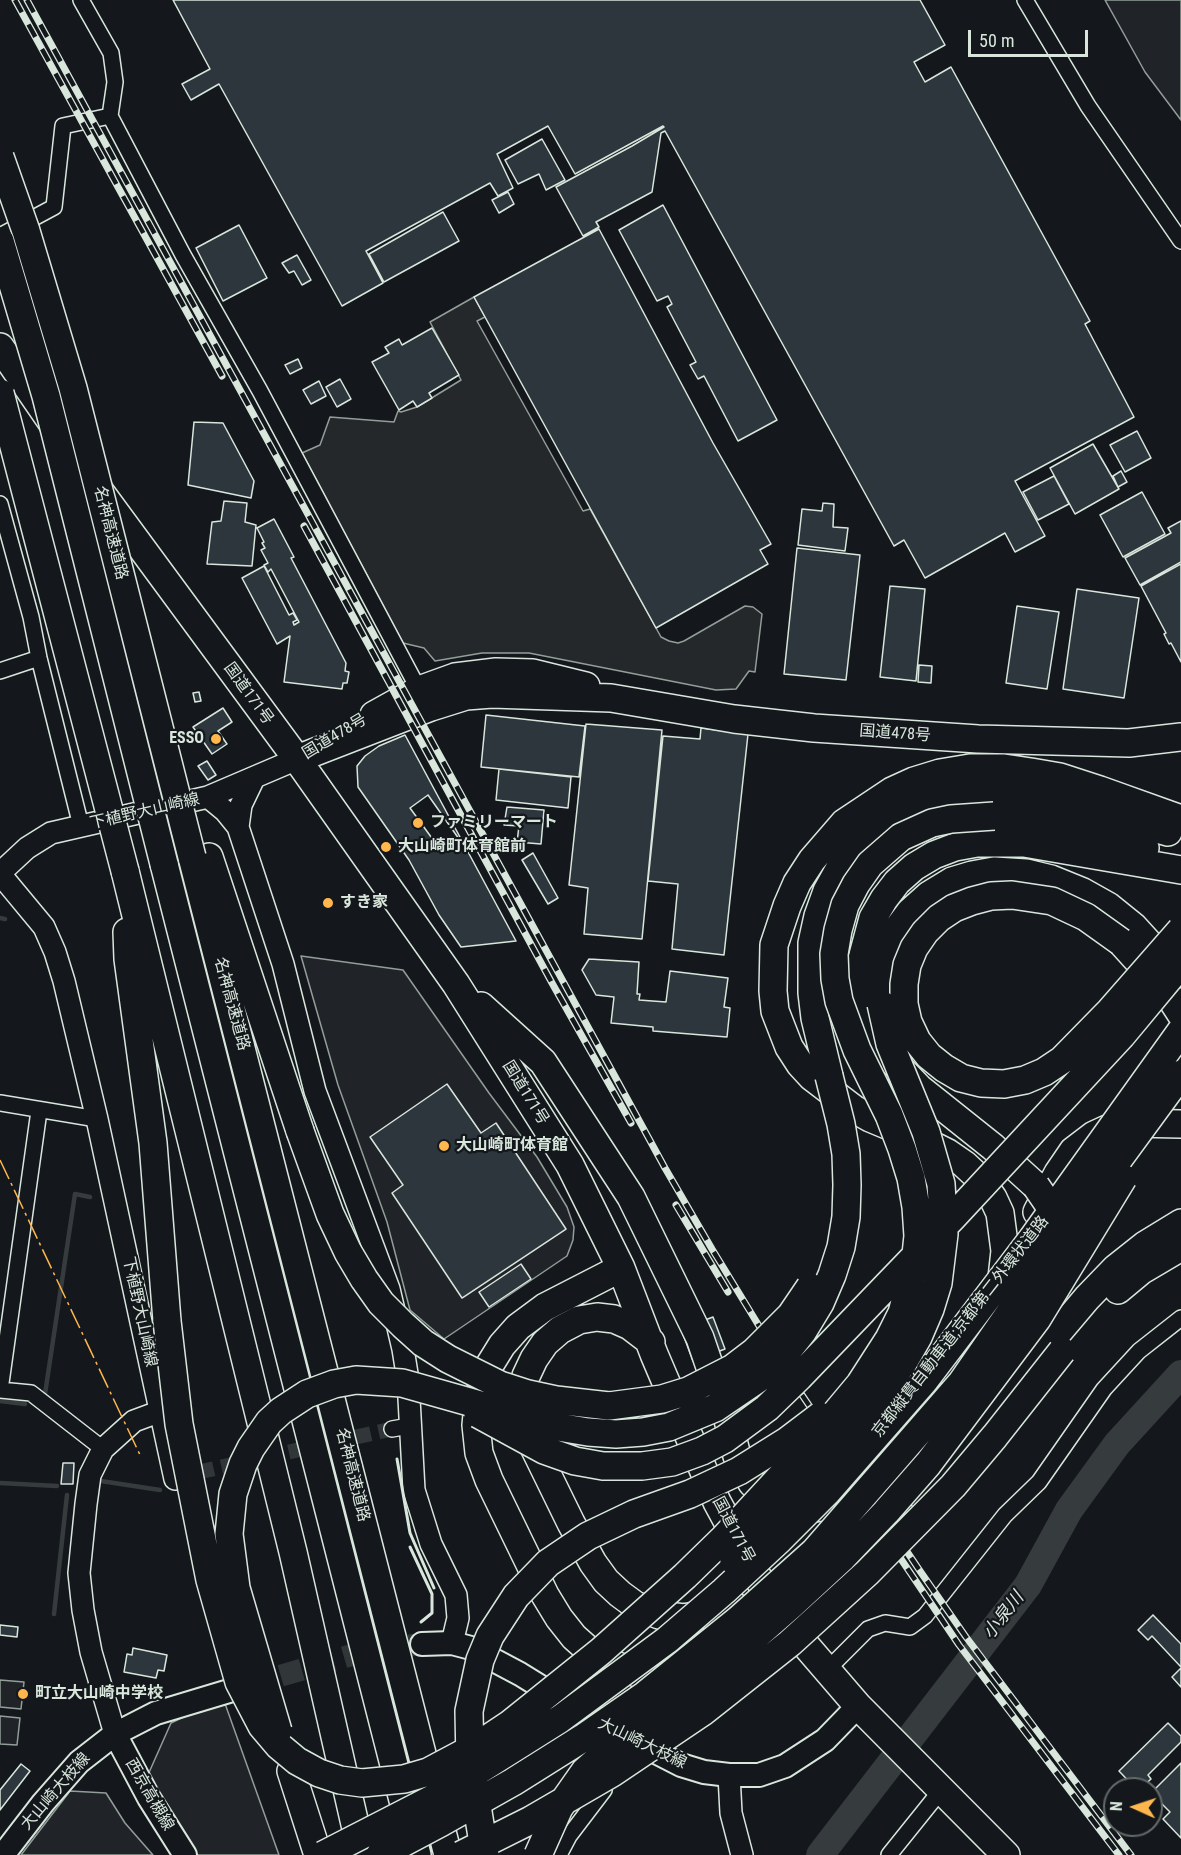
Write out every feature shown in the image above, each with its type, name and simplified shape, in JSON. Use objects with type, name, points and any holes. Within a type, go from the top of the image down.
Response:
[{"type":"highway","name":"名神高速道路","points":[[0,157],[32,252],[73,388],[135,631],[200,855],[448,1855]]},
{"type":"highway","name":"名神高速道路","points":[[0,239],[46,396],[417,1855]]},
{"type":"highway","name":"国道171号","points":[[0,347],[8,386],[93,482],[297,759],[456,984],[570,1165],[621,1268],[717,1502],[762,1585],[784,1619],[826,1670],[867,1714],[1006,1855]]},
{"type":"highway","points":[[8,386],[293,1552],[362,1855]]},
{"type":"highway","name":"国道478号","points":[[297,759],[392,703],[455,677],[496,672],[533,673],[584,686],[611,698]]},
{"type":"highway","name":"国道478号","points":[[297,759],[428,708],[466,696],[492,694],[611,698],[734,719],[814,728],[978,739],[1129,743],[1181,737]]},
{"type":"highway","points":[[990,1335],[1003,1278],[1005,1251],[1000,1213],[993,1198],[978,1177],[964,1164],[926,1142],[854,1109],[812,1077],[789,1047],[775,1011],[774,945],[780,926],[797,883],[817,853],[844,823],[892,791],[914,781],[970,768],[1004,768],[1059,777],[1100,789],[1181,819]]},
{"type":"highway","points":[[318,1855],[267,1697],[236,1588],[230,1512],[237,1479],[251,1448],[264,1429],[281,1411],[307,1394],[334,1384],[356,1380],[379,1380],[426,1389],[558,1427],[616,1434],[669,1427],[715,1408],[762,1376],[790,1347],[820,1304],[841,1247],[846,1217],[846,1154],[815,1018],[811,968],[812,943],[827,891],[855,847],[871,832],[893,817],[920,804],[962,794],[1063,826],[1181,859]]},
{"type":"highway","points":[[125,871],[128,959],[153,1143],[167,1321],[180,1424],[197,1522],[220,1622],[239,1682],[262,1726],[279,1746],[297,1761],[319,1773],[340,1780],[362,1783],[404,1779],[428,1772],[477,1746],[510,1724],[592,1659],[724,1538],[799,1457],[860,1384],[890,1339],[902,1313],[910,1285],[918,1236],[916,1208],[911,1178],[889,1115],[868,1076],[843,1017],[835,979],[834,954],[845,905],[870,864],[901,837],[932,823],[998,805],[1042,800],[1181,829]]},
{"type":"highway","points":[[1108,815],[1181,836]]},
{"type":"highway","points":[[1017,1380],[1035,1352],[1048,1324],[1060,1277],[1061,1234],[1053,1212],[1036,1186],[993,1147],[920,1088],[891,1059],[879,1042],[864,1002],[861,981],[862,959],[873,918],[897,882],[914,867],[934,855],[955,847],[977,843],[1024,843],[1181,870]]},
{"type":"highway","points":[[200,855],[326,1205],[348,1252],[364,1279],[381,1303],[423,1343],[474,1373],[528,1394],[609,1406],[662,1399],[688,1391],[733,1368],[774,1334],[807,1292],[830,1243],[838,1214],[840,1153],[829,1076]]},
{"type":"highway","points":[[560,1719],[706,1589],[765,1527],[882,1391],[903,1364],[918,1337],[938,1283],[943,1246],[942,1192],[926,1132],[890,1044],[881,1004],[881,979],[885,956],[896,932],[910,912],[929,895],[952,881],[994,871],[1026,873],[1051,879],[1083,892],[1108,906],[1141,934],[1181,984]]},
{"type":"highway","points":[[1181,930],[1152,962],[1145,970],[1110,1011],[1062,1060],[1044,1072],[1025,1080],[1004,1084],[981,1083],[962,1078],[944,1068],[916,1041],[904,1004],[904,984],[907,965],[915,948],[925,932],[939,918],[954,908],[991,896],[1032,897],[1070,908],[1112,935],[1137,959],[1145,968],[1152,976],[1168,994],[1181,1014]]},
{"type":"highway","points":[[426,1389],[464,1406],[544,1450],[584,1463],[620,1467],[653,1465],[708,1449],[746,1424],[799,1377],[953,1218],[1122,1035],[1181,964]]},
{"type":"highway","points":[[456,984],[543,1062],[631,1197],[700,1338],[728,1420],[737,1456],[752,1483],[764,1494],[790,1507],[809,1509],[828,1506],[847,1497],[907,1453]]},
{"type":"highway","name":"京都縦貫自動車道;京都第二外環状道路","points":[[323,1855],[436,1797],[560,1719],[650,1653],[724,1591],[826,1493],[924,1381],[982,1306],[1181,1031]]},
{"type":"highway","name":"京都縦貫自動車道;京都第二外環状道路","points":[[378,1855],[513,1782],[645,1695],[738,1620],[814,1552],[962,1382],[1077,1216],[1181,1074]]},
{"type":"highway","points":[[538,1855],[559,1808],[585,1771],[611,1748],[752,1640],[843,1557],[928,1464],[1037,1319],[1181,1083]]},
{"type":"highway","points":[[785,1565],[907,1453],[957,1395],[990,1335],[1013,1284],[1037,1214],[1058,1173],[1073,1151],[1094,1135],[1131,1123],[1181,1124]]},
{"type":"highway","points":[[819,1591],[938,1472],[1087,1298],[1116,1268],[1145,1245],[1181,1223]]},
{"type":"highway","points":[[461,1855],[539,1816],[612,1773],[704,1711],[790,1643],[867,1573],[953,1486],[1083,1325],[1101,1306],[1142,1270],[1181,1247]]},
{"type":"highway","points":[[621,1268],[545,1307],[518,1327],[502,1345],[489,1366],[482,1386],[476,1425],[479,1453],[489,1480],[559,1618],[574,1637],[592,1653],[615,1665],[645,1676],[672,1680],[696,1678],[719,1670],[740,1658],[761,1641]]},
{"type":"highway","points":[[485,1855],[470,1763],[469,1711],[480,1660],[490,1636],[516,1596],[548,1563],[588,1536],[634,1514],[690,1494],[739,1471],[807,1427],[840,1396],[864,1366],[883,1338],[910,1285]]},
{"type":"highway","points":[[651,1342],[630,1326],[615,1319],[597,1317],[579,1320],[560,1330],[545,1343],[526,1376],[521,1392],[526,1431],[593,1563],[606,1581],[620,1594],[635,1605],[659,1615],[684,1618],[715,1612],[733,1605]]},
{"type":"highway","points":[[293,1552],[378,1855]]},
{"type":"main road","name":"下植野大山崎線","points":[[174,1479],[97,1119],[64,981],[44,927],[0,874],[27,848],[51,833],[208,797],[297,759]]},
{"type":"main road","points":[[238,827],[241,805],[254,778]]},
{"type":"main road","points":[[208,797],[225,811],[238,827],[283,964],[315,1091],[389,1289],[408,1380],[400,1427],[414,1490],[431,1544],[456,1595],[458,1618],[452,1643]]},
{"type":"main road","points":[[115,1734],[91,1652],[79,1572],[90,1475],[104,1449],[134,1421],[161,1411]]},
{"type":"main road","name":"大山崎大枝線","points":[[422,1644],[452,1643],[471,1648],[600,1724],[681,1765],[704,1772],[759,1775],[785,1766],[867,1714]]},
{"type":"main road","name":"大山崎大枝線","points":[[3,1855],[43,1803],[79,1762],[115,1734],[156,1713],[249,1685]]},
{"type":"main road","name":"西京高槻線","points":[[115,1734],[149,1798],[185,1855]]},
{"type":"main road","points":[[729,1775],[731,1813],[742,1855]]},
{"type":"street","points":[[81,0],[111,53],[115,82],[110,117],[419,690]]},
{"type":"street","points":[[1025,0],[1088,106],[1181,241]]},
{"type":"street","points":[[0,239],[54,207],[63,126],[110,117]]},
{"type":"street","points":[[0,504],[31,616],[39,658],[81,826]]},
{"type":"street","points":[[0,671],[39,658]]},
{"type":"street","points":[[0,1103],[97,1119]]},
{"type":"street","points":[[39,1111],[0,1390],[31,1393],[104,1449]]},
{"type":"street","points":[[826,1670],[867,1629],[885,1623],[910,1627],[925,1616],[1005,1515],[1039,1482],[1104,1389],[1139,1351],[1181,1318]]},
{"type":"street","points":[[174,1479],[199,1472]]},
{"type":"street","points":[[559,1855],[569,1836],[604,1790],[591,1763],[591,1745],[600,1724]]},
{"type":"street","points":[[889,1855],[938,1785]]},
{"type":"shaded area","points":[[1105,0],[1181,0],[1181,120],[1145,72]]},
{"type":"shaded area","points":[[474,297],[485,317],[477,321],[583,511],[590,509],[661,637],[678,643],[684,641],[745,606],[753,607],[762,614],[755,672],[749,671],[736,689],[716,690],[529,653],[482,653],[435,661],[424,648],[403,643],[302,453],[320,445],[330,417],[394,422],[398,411],[417,407],[461,380],[430,322]]},
{"type":"shaded area","name":"大山崎町体育館","points":[[301,956],[403,970],[537,1157],[567,1207],[574,1227],[573,1240],[567,1256],[444,1339],[410,1310],[387,1222],[338,1085]]},
{"type":"shaded area","points":[[0,1680],[24,1682],[21,1709],[0,1707]]},
{"type":"shaded area","points":[[223,1698],[279,1855],[198,1855],[187,1843],[147,1777],[171,1723]]},
{"type":"shaded area","points":[[0,1716],[20,1718],[17,1745],[0,1744]]},
{"type":"shaded area","points":[[70,1791],[106,1793],[125,1823],[153,1855],[21,1855]]},
{"type":"building","points":[[173,0],[920,0],[945,45],[914,62],[925,82],[951,67],[1090,321],[1085,324],[1134,417],[1015,481],[1045,536],[1015,552],[1005,533],[925,578],[904,540],[894,546],[665,131],[661,133],[652,192],[596,222],[599,227],[583,236],[556,187],[632,146],[663,126],[575,174],[548,126],[497,154],[513,188],[498,196],[490,183],[366,251],[383,283],[342,306],[219,84],[191,100],[182,84],[210,69]]},
{"type":"building","points":[[542,139],[565,180],[546,190],[539,174],[518,184],[505,160]]},
{"type":"building","points":[[508,192],[514,204],[499,213],[492,200]]},
{"type":"building","points":[[663,205],[777,420],[738,441],[704,376],[698,379],[690,365],[696,362],[667,307],[672,304],[668,296],[657,301],[619,230]]},
{"type":"building","points":[[443,212],[459,241],[384,282],[369,254]]},
{"type":"building","points":[[239,225],[267,278],[223,301],[196,248]]},
{"type":"building","points":[[599,229],[713,443],[771,544],[760,550],[768,564],[656,628],[474,297]]},
{"type":"building","points":[[297,255],[311,280],[302,285],[294,271],[289,273],[282,263]]},
{"type":"building","points":[[432,328],[459,375],[429,393],[432,398],[417,407],[413,401],[399,410],[372,362],[389,353],[385,347],[399,339],[402,345]]},
{"type":"building","points":[[298,359],[302,368],[290,374],[285,365]]},
{"type":"building","points":[[340,379],[351,399],[337,407],[326,387]]},
{"type":"building","points":[[319,381],[326,396],[311,404],[303,390]]},
{"type":"building","points":[[194,422],[223,423],[254,481],[251,498],[188,485]]},
{"type":"building","points":[[1137,431],[1151,458],[1125,472],[1110,445]]},
{"type":"building","points":[[1093,444],[1119,489],[1075,514],[1050,468]]},
{"type":"building","points":[[1121,471],[1127,482],[1118,487],[1113,476]]},
{"type":"building","points":[[1054,476],[1069,504],[1038,520],[1023,492]]},
{"type":"building","points":[[1142,492],[1165,534],[1123,557],[1100,515]]},
{"type":"building","points":[[224,501],[247,503],[245,522],[256,525],[252,566],[207,564],[212,522],[221,521]]},
{"type":"building","points":[[823,503],[834,504],[833,527],[848,528],[845,551],[798,545],[802,509],[822,511]]},
{"type":"building","points":[[274,519],[294,557],[291,558],[346,663],[345,671],[349,672],[347,683],[343,683],[342,689],[284,682],[290,636],[277,644],[242,578],[264,566],[289,615],[293,613],[297,620],[293,622],[294,625],[299,622],[271,569],[268,572],[264,565],[268,563],[261,550],[265,548],[262,543],[264,542],[257,528]]},
{"type":"building","points":[[1181,521],[1181,562],[1140,585],[1125,558],[1171,533],[1168,528]]},
{"type":"building","points":[[797,548],[860,555],[846,680],[784,674]]},
{"type":"building","points":[[1181,564],[1181,662],[1171,643],[1169,644],[1164,634],[1166,633],[1141,586]]},
{"type":"building","points":[[890,586],[925,589],[916,681],[880,677]]},
{"type":"building","points":[[1077,589],[1139,598],[1124,698],[1063,689]]},
{"type":"building","points":[[1017,606],[1059,612],[1047,689],[1006,683]]},
{"type":"building","points":[[919,665],[932,666],[931,683],[918,682]]},
{"type":"building","points":[[199,692],[201,701],[195,702],[193,693]]},
{"type":"building","points":[[223,708],[232,722],[218,731],[227,744],[212,754],[193,727]]},
{"type":"building","points":[[486,715],[585,726],[579,777],[481,767]]},
{"type":"building","points":[[586,724],[662,730],[642,939],[584,934],[588,888],[569,885]]},
{"type":"building","points":[[701,728],[748,734],[724,955],[672,949],[678,884],[648,881],[663,736],[700,739]]},
{"type":"building","name":"ファミリーマート","points":[[405,735],[516,941],[461,947],[439,915],[409,860],[358,787],[357,766],[365,756],[379,746]]},
{"type":"building","points":[[207,761],[216,775],[208,780],[198,766]]},
{"type":"building","points":[[499,769],[571,777],[568,808],[496,800]]},
{"type":"building","points":[[428,795],[459,839],[442,852],[410,808]]},
{"type":"building","points":[[507,807],[544,810],[541,844],[517,842],[519,826],[504,825]]},
{"type":"building","points":[[533,853],[558,898],[548,904],[522,860]]},
{"type":"building","points":[[589,959],[639,962],[637,994],[640,994],[639,1000],[666,1002],[670,971],[728,978],[724,1007],[730,1008],[727,1037],[653,1031],[653,1027],[611,1023],[614,997],[596,995],[582,970]]},
{"type":"building","points":[[447,1084],[481,1133],[496,1123],[566,1229],[462,1298],[392,1193],[403,1185],[370,1137]]},
{"type":"building","points":[[521,1264],[531,1279],[489,1307],[479,1292]]},
{"type":"building","points":[[713,1317],[725,1349],[693,1361],[681,1329]]},
{"type":"building","points":[[63,1463],[74,1463],[73,1484],[61,1484]]},
{"type":"building","points":[[1153,1615],[1181,1644],[1181,1667],[1152,1636],[1148,1640],[1138,1630]]},
{"type":"building","points":[[0,1625],[18,1627],[17,1637],[0,1635]]},
{"type":"building","points":[[133,1648],[167,1655],[164,1671],[158,1670],[156,1678],[124,1672],[127,1654],[132,1655]]},
{"type":"building","points":[[1181,1668],[1181,1687],[1172,1677]]},
{"type":"building","points":[[1168,1723],[1181,1736],[1181,1742],[1148,1775],[1150,1777],[1125,1777],[1119,1771]]},
{"type":"building","points":[[1181,1763],[1181,1838],[1163,1819],[1170,1812],[1163,1805],[1163,1781]]},
{"type":"building","points":[[21,1764],[30,1771],[0,1810],[0,1790]]},
{"type":"waterway","points":[[0,918],[5,919]]},
{"type":"waterway","points":[[45,1394],[75,1194],[90,1197]]},
{"type":"waterway","name":"小泉川","points":[[820,1855],[1028,1585],[1069,1510],[1117,1444],[1181,1374]]},
{"type":"waterway","points":[[0,1401],[25,1404]]},
{"type":"waterway","points":[[101,1481],[160,1490]]},
{"type":"waterway","points":[[0,1483],[57,1486]]},
{"type":"waterway","points":[[54,1614],[67,1495]]},
{"type":"tunnel","points":[[199,1472],[392,1429]]},
{"type":"tunnel","points":[[249,1685],[369,1650],[422,1644]]},
{"type":"railway","points":[[15,0],[222,376]]},
{"type":"railway","points":[[27,0],[665,1168],[712,1249],[792,1380],[920,1571],[966,1637],[1131,1855]]},
{"type":"railway","points":[[304,526],[552,983],[631,1123]]},
{"type":"railway","points":[[676,1205],[728,1292]]},
{"type":"railway","points":[[876,1522],[959,1645],[1119,1855]]},
{"type":"wall","points":[[397,1459],[410,1533],[434,1588]]},
{"type":"wall","points":[[410,1547],[432,1594],[432,1613],[421,1622]]},
{"type":"power","points":[[0,1160],[141,1457]]},
{"type":"place","name":"ESSO","points":[[216,739]]},
{"type":"place","name":"ファミリーマート","points":[[418,823]]},
{"type":"place","name":"大山崎町体育館前","points":[[386,847]]},
{"type":"place","name":"すき家","points":[[328,903]]},
{"type":"place","name":"大山崎町体育館","points":[[444,1146]]},
{"type":"place","name":"町立大山崎中学校","points":[[23,1694]]}]
